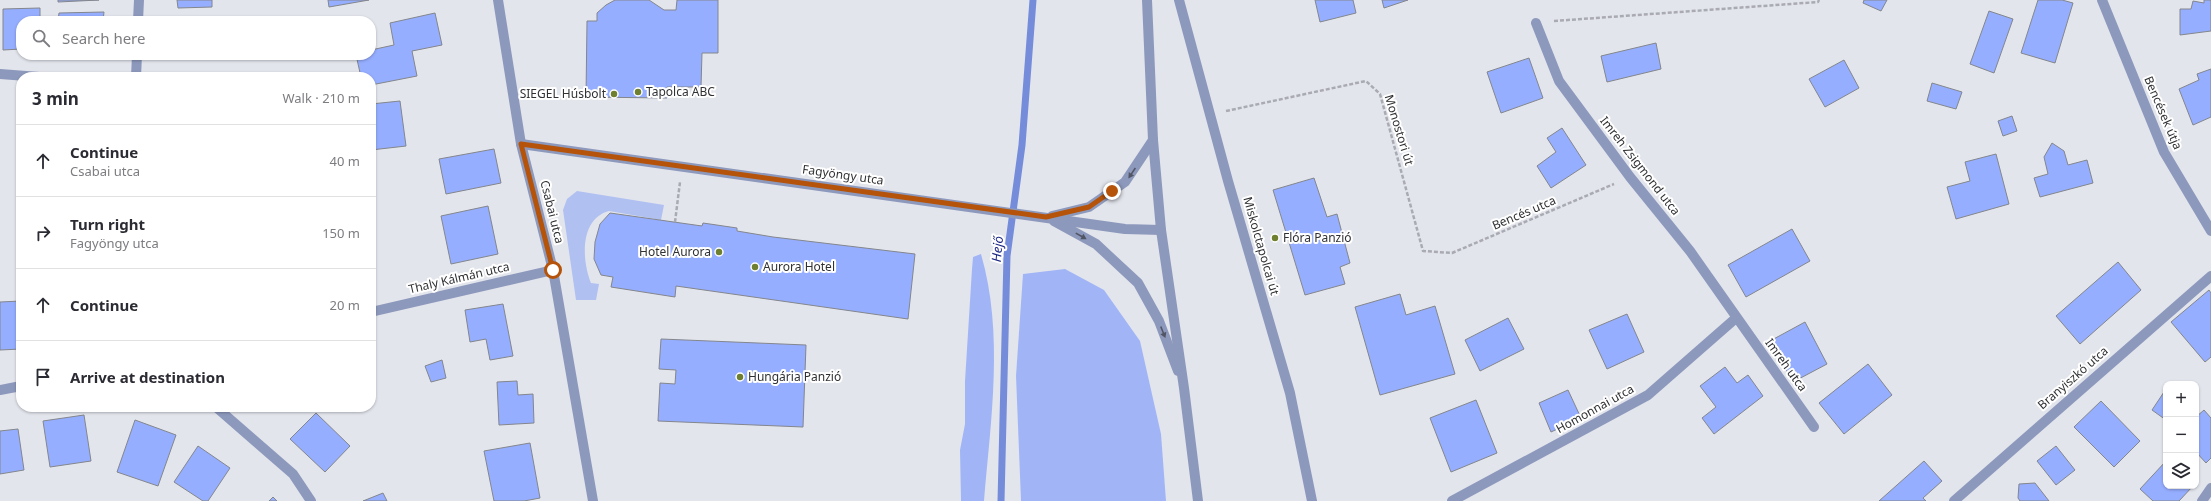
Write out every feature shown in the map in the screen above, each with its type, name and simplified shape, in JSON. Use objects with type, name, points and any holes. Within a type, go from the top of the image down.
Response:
[{"type":"street","points":[[138,16],[139,0]]},
{"type":"street","name":"Csabai utca","points":[[498,0],[521,144],[553,270],[593,501]]},
{"type":"street","points":[[1147,0],[1153,140],[1161,230],[1184,388],[1198,501]]},
{"type":"street","name":"Miskolctapolcai út","points":[[1179,0],[1210,115],[1290,393],[1312,501]]},
{"type":"street","name":"Bencések útja","points":[[2102,0],[2164,152],[2211,231]]},
{"type":"street","name":"Imreh Zsigmond utca","points":[[1536,23],[1559,81],[1630,177],[1690,251],[1736,318]]},
{"type":"street","points":[[136,72],[137,60]]},
{"type":"street","points":[[0,74],[16,75]]},
{"type":"street","points":[[1046,217],[1089,207],[1125,182],[1153,140]]},
{"type":"street","name":"Fagyöngy utca","points":[[521,144],[978,207],[1125,229],[1161,230]]},
{"type":"street","points":[[1046,217],[1096,244],[1138,283],[1159,321],[1184,388]]},
{"type":"street","name":"Thaly Kálmán utca","points":[[376,311],[553,270]]},
{"type":"street","name":"Branyiszkó utca","points":[[1954,501],[2211,276]]},
{"type":"street","name":"Imreh utca","points":[[1736,318],[1814,427]]},
{"type":"street","name":"Homonnai utca","points":[[1452,501],[1648,395],[1736,318]]},
{"type":"street","points":[[0,390],[16,387]]},
{"type":"street","points":[[222,412],[294,474],[311,501]]},
{"type":"street","points":[[2202,501],[2211,488]]},
{"type":"path","points":[[1536,23],[1819,1]]},
{"type":"path","name":"Monostori út","points":[[1210,115],[1366,82],[1380,94],[1423,251]]},
{"type":"path","points":[[675,222],[681,166]]},
{"type":"path","name":"Bencés utca","points":[[1423,251],[1452,253],[1630,177]]},
{"type":"shaded area","points":[[577,191],[664,205],[661,220],[609,211],[599,215],[592,223],[585,242],[585,253],[591,283],[599,284],[596,300],[576,300],[563,210],[567,199]]},
{"type":"shaded area","points":[[981,254],[988,284],[994,345],[994,376],[990,439],[984,501],[961,501],[960,450],[965,424],[965,381],[972,269],[973,257]]},
{"type":"shaded area","points":[[1065,269],[1104,290],[1140,341],[1161,434],[1166,501],[1021,501],[1016,376],[1023,274]]},
{"type":"building","points":[[58,0],[99,0],[58,2]]},
{"type":"building","points":[[177,0],[212,0],[212,7],[178,8]]},
{"type":"building","points":[[328,0],[369,0],[329,7]]},
{"type":"building","points":[[615,0],[649,0],[664,10],[676,10],[677,0],[718,0],[718,53],[702,53],[701,87],[667,87],[667,98],[586,97],[587,21],[597,21],[597,13],[606,5]]},
{"type":"building","points":[[1315,0],[1353,0],[1356,13],[1320,22]]},
{"type":"building","points":[[1382,0],[1408,0],[1384,8]]},
{"type":"building","points":[[1864,0],[1887,0],[1881,11],[1863,3]]},
{"type":"building","points":[[2038,0],[2062,0],[2073,3],[2055,63],[2021,53]]},
{"type":"building","points":[[2204,0],[2211,0],[2211,31],[2180,35],[2180,9],[2191,9],[2193,1],[2204,3]]},
{"type":"building","points":[[40,8],[40,16],[16,16],[16,49],[3,50],[3,9]]},
{"type":"building","points":[[1989,11],[2013,19],[1994,73],[1970,64]]},
{"type":"building","points":[[104,12],[104,16],[59,16],[59,13]]},
{"type":"building","points":[[435,13],[442,45],[412,51],[417,76],[376,84],[376,72],[360,72],[357,60],[376,60],[376,49],[394,45],[390,23]]},
{"type":"building","points":[[1656,43],[1661,69],[1607,82],[1601,56]]},
{"type":"building","points":[[1529,58],[1543,98],[1501,113],[1487,72]]},
{"type":"building","points":[[1844,60],[1859,88],[1825,107],[1809,79]]},
{"type":"building","points":[[2211,69],[2211,117],[2193,125],[2179,89],[2199,80],[2197,74]]},
{"type":"building","points":[[1932,83],[1962,92],[1956,109],[1927,101]]},
{"type":"building","points":[[400,101],[406,146],[376,149],[376,103]]},
{"type":"building","points":[[2012,116],[2017,131],[2003,136],[1998,121]]},
{"type":"building","points":[[1562,128],[1586,165],[1551,188],[1537,166],[1556,152],[1547,138]]},
{"type":"building","points":[[2052,143],[2064,151],[2068,165],[2087,160],[2093,183],[2040,197],[2034,178],[2048,174],[2044,157]]},
{"type":"building","points":[[494,149],[501,183],[446,194],[439,159]]},
{"type":"building","points":[[1996,154],[2009,204],[1956,219],[1947,187],[1970,181],[1965,162]]},
{"type":"building","points":[[1314,178],[1327,217],[1337,214],[1350,263],[1340,267],[1345,284],[1305,295],[1273,190]]},
{"type":"building","points":[[488,206],[498,254],[451,264],[441,216]]},
{"type":"building","name":"Aurora Hotel","points":[[610,213],[702,226],[703,223],[737,228],[737,231],[773,237],[915,254],[908,319],[676,286],[675,297],[611,287],[613,277],[601,275],[594,259],[595,242],[600,224]]},
{"type":"building","points":[[1792,229],[1810,261],[1746,297],[1728,265]]},
{"type":"building","points":[[2118,262],[2141,290],[2080,344],[2056,316]]},
{"type":"building","points":[[2209,290],[2211,293],[2211,357],[2205,362],[2171,322]]},
{"type":"building","points":[[1400,294],[1406,315],[1435,306],[1455,374],[1380,395],[1355,307]]},
{"type":"building","points":[[16,301],[16,349],[0,350],[0,302]]},
{"type":"building","points":[[503,304],[513,356],[490,360],[486,339],[470,342],[465,310]]},
{"type":"building","points":[[1627,314],[1644,352],[1607,369],[1589,330]]},
{"type":"building","points":[[1508,318],[1524,349],[1480,371],[1465,340]]},
{"type":"building","points":[[1805,322],[1827,364],[1793,382],[1770,341]]},
{"type":"building","name":"Hungária Panzió","points":[[661,339],[806,345],[803,427],[658,421],[660,383],[675,384],[676,370],[659,369]]},
{"type":"building","points":[[442,360],[446,378],[431,382],[425,366]]},
{"type":"building","points":[[1868,364],[1892,395],[1844,434],[1819,403]]},
{"type":"building","points":[[1725,367],[1737,383],[1748,375],[1763,396],[1714,434],[1702,418],[1716,407],[1700,386]]},
{"type":"building","points":[[517,381],[518,395],[533,394],[534,423],[499,425],[497,382]]},
{"type":"building","points":[[1568,390],[1581,418],[1551,432],[1539,403]]},
{"type":"building","points":[[2163,394],[2163,418],[2152,410]]},
{"type":"building","points":[[1476,400],[1497,453],[1451,472],[1430,418]]},
{"type":"building","points":[[2101,401],[2140,441],[2114,467],[2074,427]]},
{"type":"building","points":[[2204,410],[2211,418],[2211,458],[2206,463],[2199,455],[2199,414]]},
{"type":"building","points":[[316,413],[350,446],[325,472],[290,439]]},
{"type":"building","points":[[84,415],[91,461],[50,467],[43,421]]},
{"type":"building","points":[[135,420],[176,435],[158,486],[117,472]]},
{"type":"building","points":[[18,429],[24,470],[0,474],[0,431]]},
{"type":"building","points":[[530,443],[540,498],[524,501],[494,501],[484,451]]},
{"type":"building","points":[[198,446],[230,468],[208,501],[203,501],[174,482]]},
{"type":"building","points":[[2056,446],[2075,470],[2056,485],[2037,461]]},
{"type":"building","points":[[1924,461],[1942,481],[1923,498],[1926,501],[1879,501]]},
{"type":"building","points":[[2163,464],[2163,489],[2190,489],[2179,501],[2153,501],[2140,489]]},
{"type":"building","points":[[2035,483],[2049,501],[2020,501],[2018,498],[2019,484]]},
{"type":"building","points":[[383,493],[387,501],[363,501]]},
{"type":"building","points":[[273,497],[277,501],[269,501]]},
{"type":"waterway","name":"Hejő","points":[[1001,501],[1007,256],[1022,145],[1033,0]]},
{"type":"place","name":"Tapolca ABC","points":[[638,92]]},
{"type":"place","name":"SIEGEL Húsbolt","points":[[614,94]]},
{"type":"place","name":"Flóra Panzió","points":[[1275,238]]},
{"type":"place","name":"Hotel Aurora","points":[[719,252]]},
{"type":"place","name":"Aurora Hotel","points":[[755,267]]},
{"type":"place","name":"Hungária Panzió","points":[[740,377]]},
{"type":"route","points":[[553,270],[521,144],[1046,217],[1089,207],[1112,191]]}]
